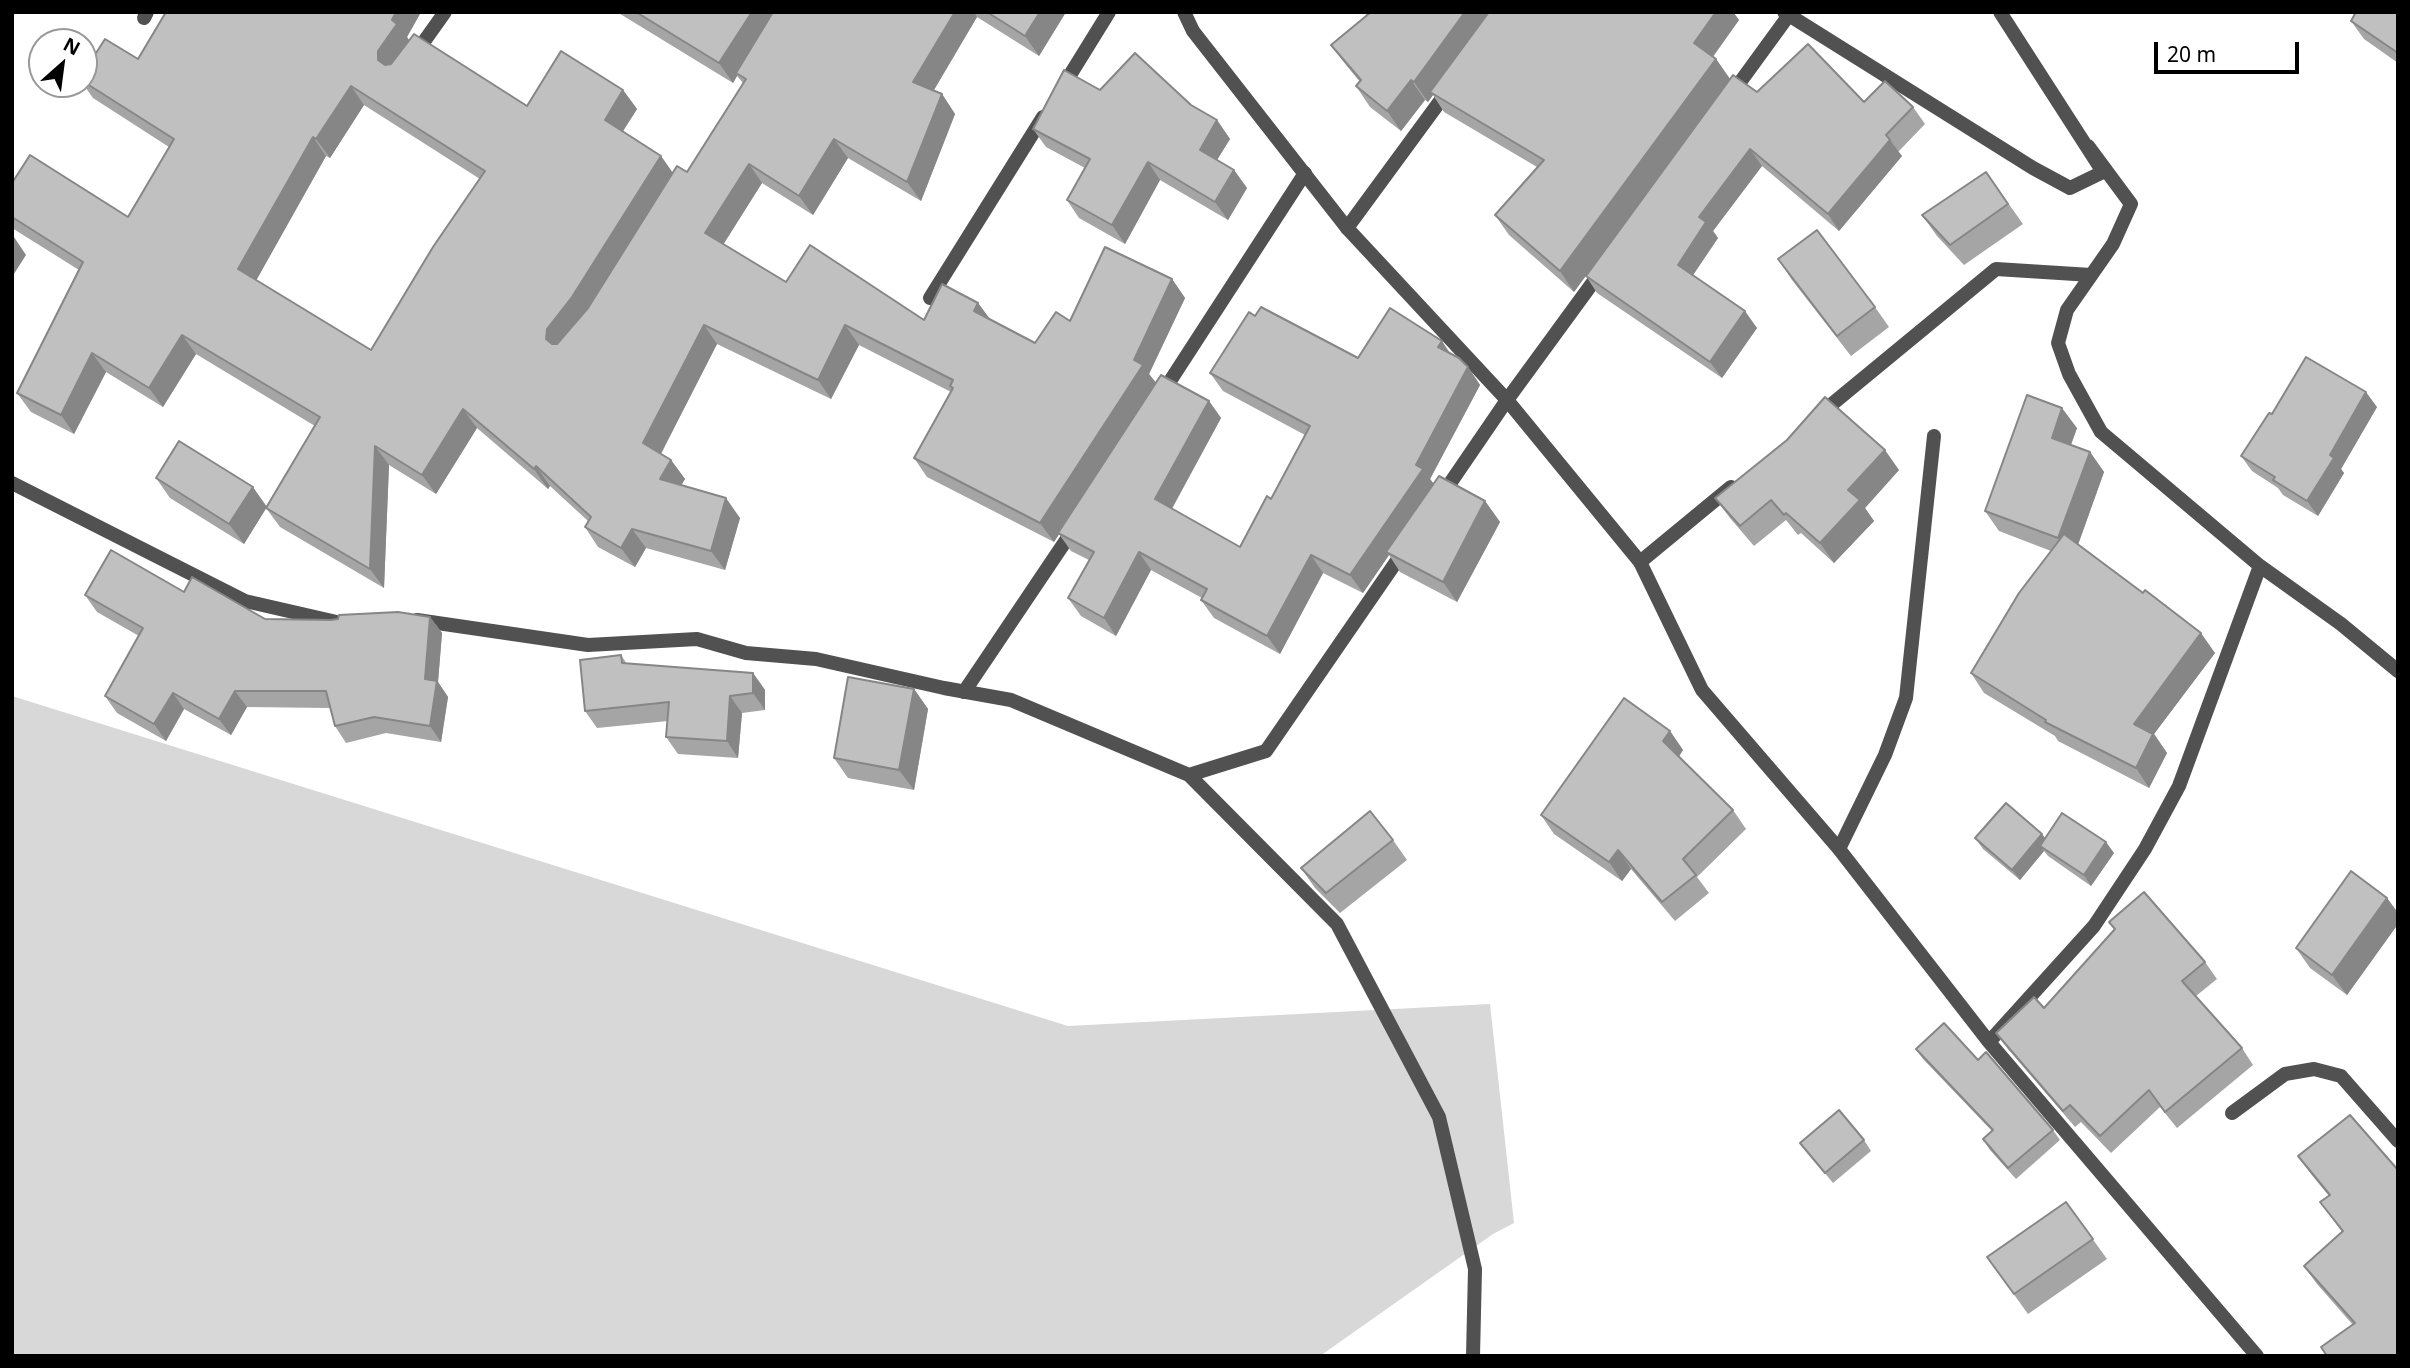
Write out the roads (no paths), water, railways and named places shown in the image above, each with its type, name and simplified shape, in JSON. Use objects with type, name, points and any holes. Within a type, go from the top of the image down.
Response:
[{"type":"street","points":[[408,65],[445,12]]},
{"type":"street","points":[[930,298],[1109,12]]},
{"type":"street","points":[[1184,12],[1193,31],[1347,228],[1507,400],[1640,562],[1702,690],[1839,849],[1989,1042],[2257,1356]]},
{"type":"street","points":[[1724,103],[1787,14],[2033,168],[2070,188],[2103,172],[2000,12]]},
{"type":"street","points":[[1347,228],[1458,77]]},
{"type":"street","points":[[2088,146],[2132,204],[2113,244],[2067,310],[2058,343],[2069,374],[2101,432],[2260,566],[2341,624],[2398,671]]},
{"type":"street","points":[[1156,403],[1305,173]]},
{"type":"street","points":[[1430,513],[1507,400],[1612,257]]},
{"type":"street","points":[[1813,420],[1996,269],[2091,275]]},
{"type":"street","points":[[1839,849],[1885,755],[1906,698],[1934,436]]},
{"type":"street","points":[[1640,562],[1737,482]]},
{"type":"street","points":[[12,483],[245,601],[336,623],[361,622]]},
{"type":"street","points":[[964,692],[1082,517]]},
{"type":"street","points":[[1189,775],[1266,751],[1414,536]]},
{"type":"street","points":[[1989,1042],[2094,926],[2145,849],[2179,786],[2260,566]]},
{"type":"street","points":[[398,620],[410,619],[588,645],[697,639],[746,653],[816,659],[1011,700],[1189,775],[1337,924],[1439,1117],[1475,1269],[1473,1356]]},
{"type":"street","points":[[2232,1113],[2285,1074],[2314,1069],[2341,1076],[2398,1141]]}]
